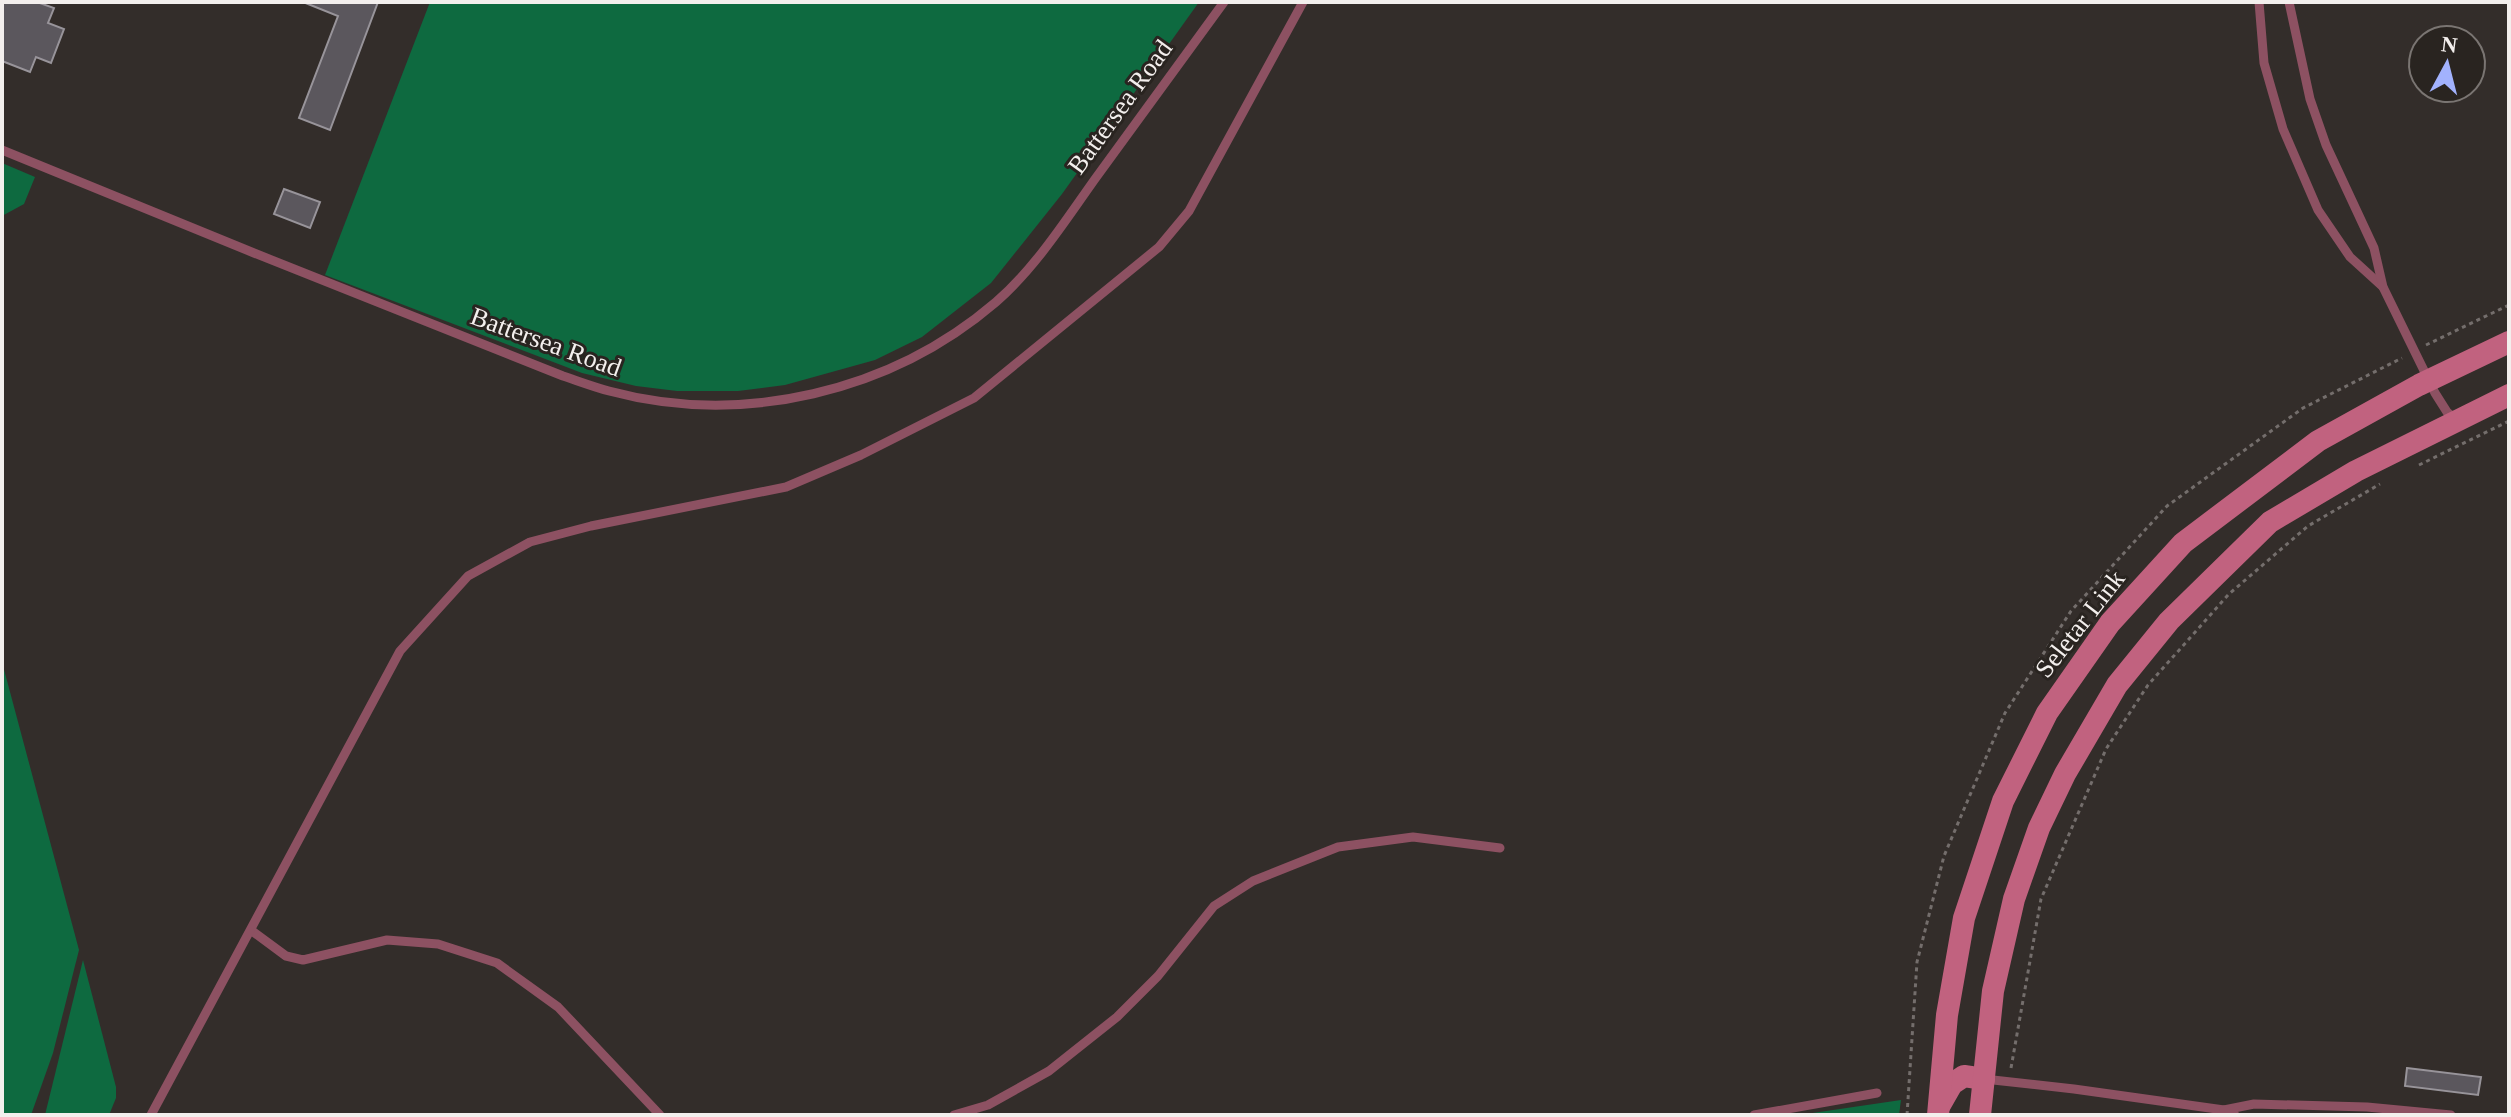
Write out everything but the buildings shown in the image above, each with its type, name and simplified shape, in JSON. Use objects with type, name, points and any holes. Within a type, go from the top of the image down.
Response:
[{"type":"main road","name":"Seletar Link","points":[[1939,1110],[1947,1015],[1964,918],[2003,801],[2047,713],[2110,623],[2183,543],[2318,441],[2430,380],[2509,342]]},
{"type":"main road","points":[[1980,1115],[1993,991],[2014,899],[2039,828],[2065,774],[2117,685],[2169,621],[2270,522],[2356,471],[2509,395]]},
{"type":"main road","points":[[1939,1110],[1952,1084],[1964,1076],[1984,1079]]},
{"type":"lane","name":"Battersea Road","points":[[2,150],[563,376],[672,402],[730,404],[792,400],[897,367],[949,337],[997,301],[1036,261],[1224,2]]},
{"type":"lane","points":[[151,1115],[400,651],[468,576],[530,542],[591,526],[786,487],[861,455],[974,398],[1159,247],[1174,230],[1189,211],[1303,2]]},
{"type":"lane","points":[[2259,2],[2264,63],[2283,129],[2318,210],[2350,257],[2383,287]]},
{"type":"lane","points":[[2289,2],[2310,99],[2326,145],[2374,248],[2383,287],[2435,393],[2456,420]]},
{"type":"lane","points":[[954,1115],[988,1105],[1049,1071],[1117,1017],[1148,986],[1214,906],[1253,881],[1338,847],[1413,837],[1500,848]]},
{"type":"lane","points":[[252,931],[286,956],[303,960],[387,940],[438,944],[497,963],[558,1007],[660,1115]]},
{"type":"lane","points":[[1984,1079],[2224,1110],[2235,1115]]},
{"type":"lane","points":[[1754,1115],[1877,1093]]},
{"type":"lane","points":[[2224,1110],[2254,1104],[2367,1107],[2451,1115]]},
{"type":"path","points":[[2410,469],[2509,421]]},
{"type":"path","points":[[2008,1082],[2041,899],[2106,749],[2148,685],[2229,594],[2308,526],[2382,482]]},
{"type":"green space","points":[[430,2],[1199,2],[1062,194],[991,283],[922,337],[875,360],[785,385],[738,391],[677,391],[636,386],[582,373],[325,275]]},
{"type":"green space","points":[[2,163],[35,177],[24,204],[2,216]]},
{"type":"green space","points":[[2,662],[79,950],[53,1053],[31,1115],[2,1115]]},
{"type":"green space","points":[[83,960],[116,1087],[116,1098],[109,1115],[45,1115]]},
{"type":"green space","points":[[1901,1100],[1899,1115],[1799,1115]]}]
